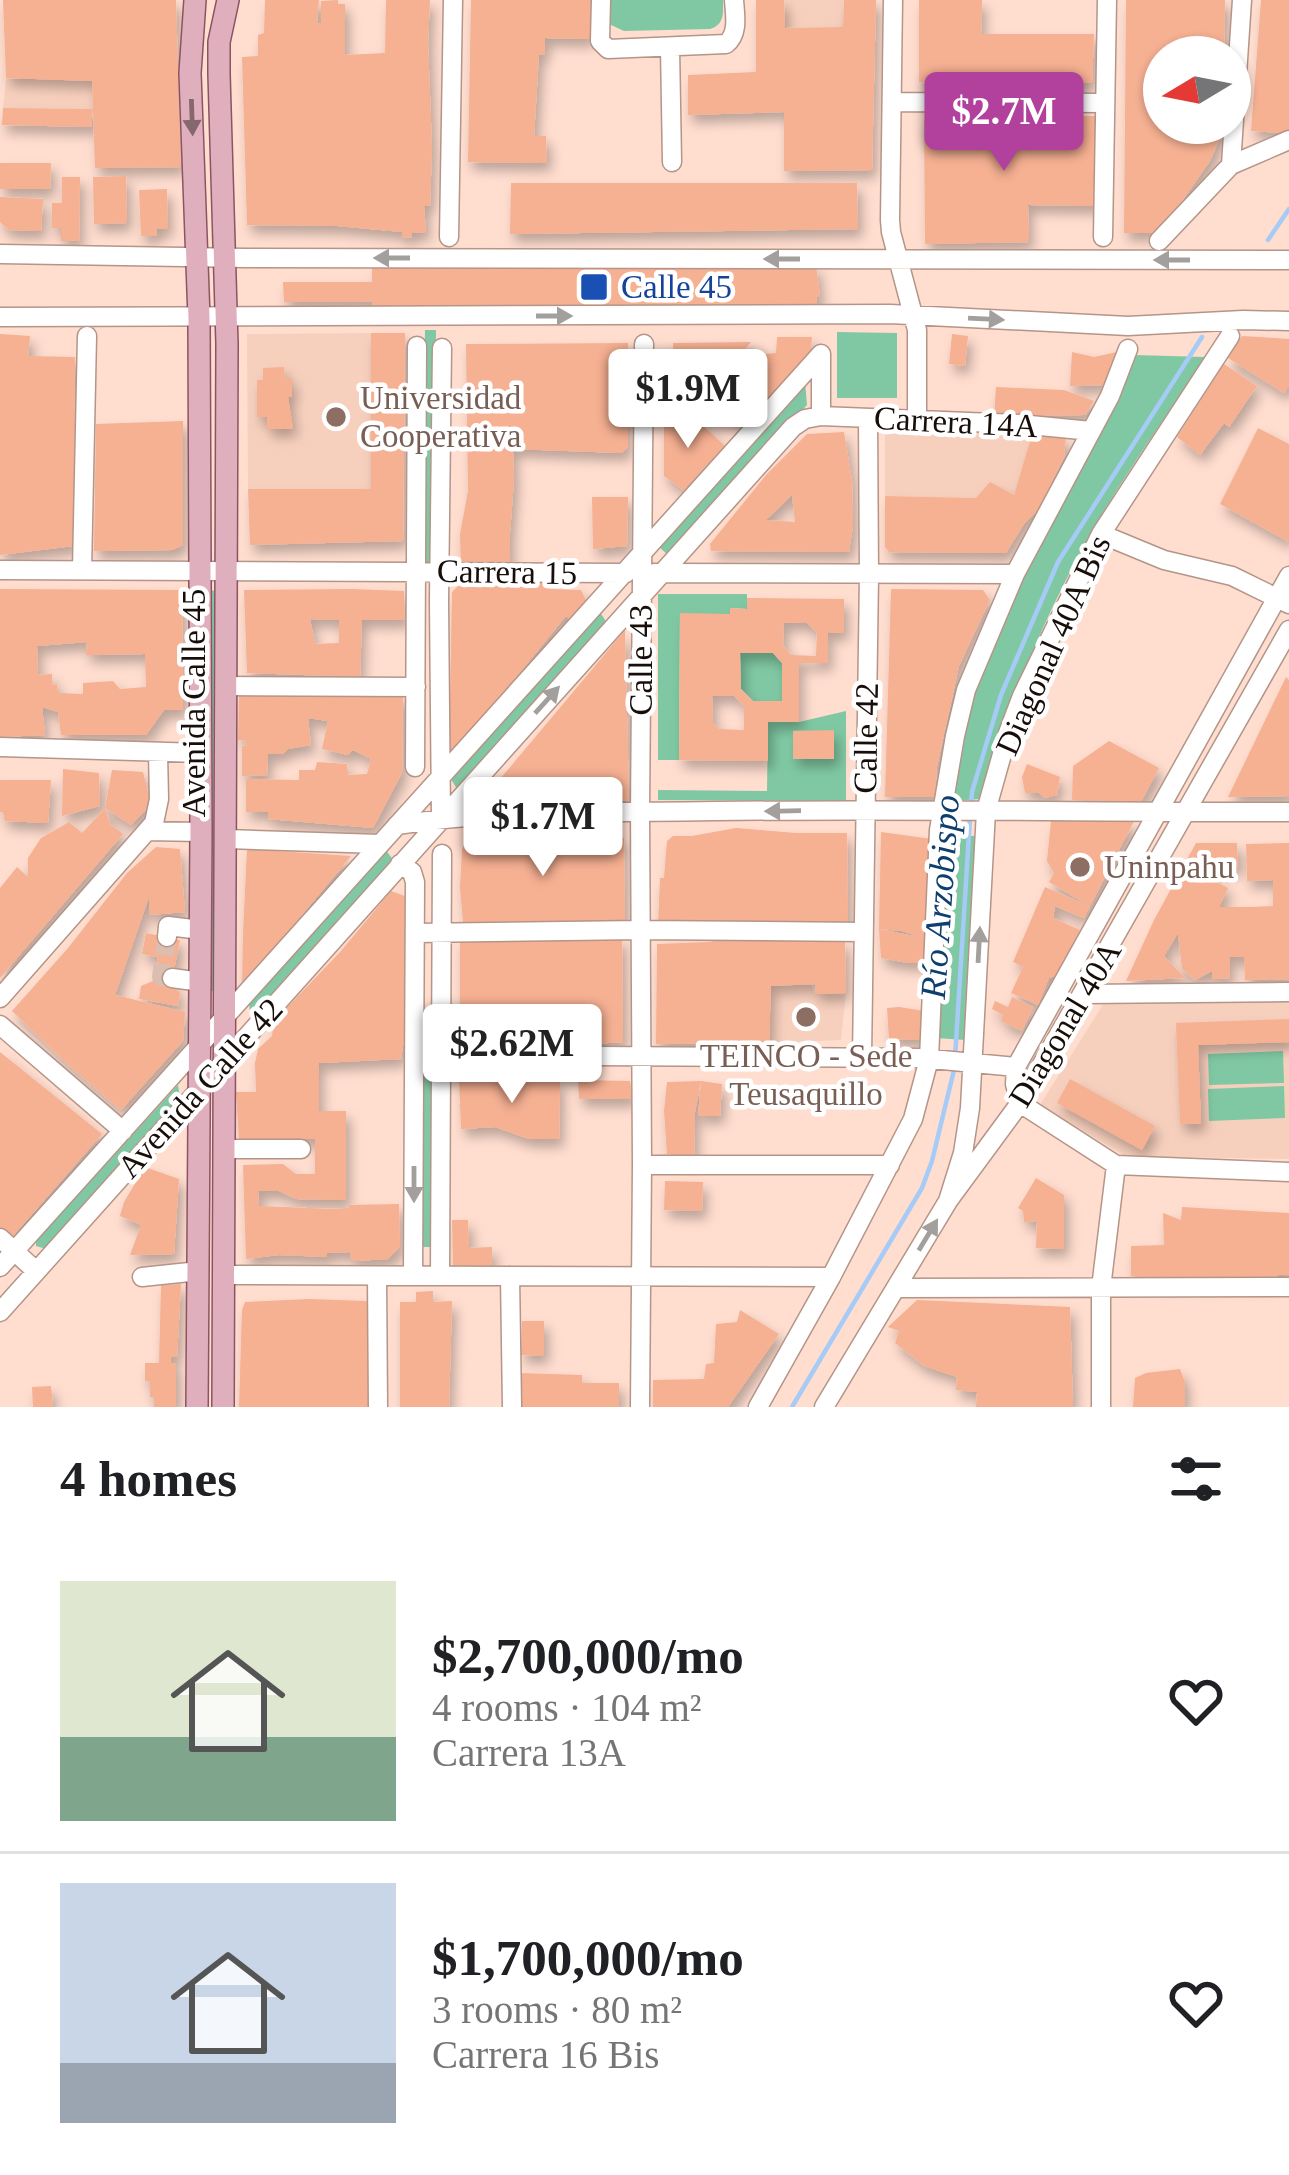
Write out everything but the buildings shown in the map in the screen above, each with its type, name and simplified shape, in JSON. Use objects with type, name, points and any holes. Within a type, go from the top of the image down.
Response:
[{"type":"main road","name":"Avenida Calle 45","points":[[195,0],[190,73],[200,318],[197,1407]]},
{"type":"main road","name":"Avenida Calle 45","points":[[223,1407],[227,318],[219,42],[228,0]]},
{"type":"street","points":[[449,237],[453,0]]},
{"type":"street","points":[[601,0],[600,37],[608,49],[720,45],[731,40],[735,31],[734,0]]},
{"type":"street","points":[[893,0],[890,220],[918,338],[917,422]]},
{"type":"street","points":[[1102,237],[1107,0]]},
{"type":"street","points":[[1231,165],[1242,0]]},
{"type":"street","points":[[670,47],[672,162]]},
{"type":"street","points":[[892,102],[1105,104]]},
{"type":"street","points":[[1159,241],[1231,165],[1289,140]]},
{"type":"street","points":[[0,254],[1289,260]]},
{"type":"street","points":[[0,317],[914,315],[1128,326],[1289,321]]},
{"type":"street","points":[[82,570],[87,336]]},
{"type":"street","name":"Diagonal 40A Bis","points":[[948,1201],[967,1133],[983,811],[1022,696],[1101,533],[1230,336]]},
{"type":"street","name":"Calle 43","points":[[641,573],[644,344]]},
{"type":"street","points":[[415,766],[417,346]]},
{"type":"street","points":[[442,348],[442,818]]},
{"type":"street","name":"Diagonal 40A Bis","points":[[933,1059],[944,811],[966,690],[1015,574],[1110,396],[1128,349]]},
{"type":"street","points":[[641,573],[793,427],[821,416],[821,354],[642,551]]},
{"type":"street","name":"Carrera 14A","points":[[821,416],[1091,430]]},
{"type":"street","name":"Calle 42","points":[[862,1058],[868,418]]},
{"type":"street","points":[[1101,533],[1164,560],[1232,576],[1283,601]]},
{"type":"street","name":"Carrera 15","points":[[0,570],[1015,574]]},
{"type":"street","name":"Avenida Calle 42","points":[[0,1312],[641,594],[641,573]]},
{"type":"street","name":"Avenida Calle 42","points":[[0,1267],[7,1244],[123,1131],[440,775],[641,573]]},
{"type":"street","name":"Diagonal 40A","points":[[1016,1067],[1156,812],[1283,601],[1289,576]]},
{"type":"street","name":"Calle 43","points":[[640,1407],[641,594]]},
{"type":"street","name":"Diagonal 40A","points":[[824,1407],[948,1201],[1020,1103],[1289,630]]},
{"type":"street","points":[[227,686],[416,687]]},
{"type":"street","points":[[0,748],[201,753]]},
{"type":"street","points":[[0,998],[148,831],[158,812],[158,753]]},
{"type":"street","points":[[397,825],[470,815],[640,812],[1289,812]]},
{"type":"street","points":[[148,831],[201,832]]},
{"type":"street","points":[[227,839],[380,844]]},
{"type":"street","points":[[440,1276],[442,854]]},
{"type":"street","points":[[400,864],[412,872],[415,882],[413,1276]]},
{"type":"street","points":[[166,937],[168,926],[201,930]]},
{"type":"street","points":[[415,934],[863,932]]},
{"type":"street","points":[[172,978],[201,982]]},
{"type":"street","points":[[1084,994],[1289,992]]},
{"type":"street","points":[[0,1025],[123,1131]]},
{"type":"street","points":[[415,1055],[933,1059],[1016,1067],[1020,1103],[1116,1165],[1289,1172]]},
{"type":"street","points":[[758,1407],[890,1165],[913,1119],[933,1059]]},
{"type":"street","points":[[225,1149],[301,1149]]},
{"type":"street","points":[[642,1165],[890,1165]]},
{"type":"street","points":[[1102,1407],[1101,1288],[1116,1165]]},
{"type":"street","points":[[7,1244],[36,1271]]},
{"type":"street","points":[[142,1277],[199,1271]]},
{"type":"street","points":[[224,1275],[830,1277]]},
{"type":"street","points":[[377,1276],[378,1407]]},
{"type":"street","points":[[510,1276],[512,1407]]},
{"type":"street","points":[[896,1288],[1289,1287]]},
{"type":"shaded area","points":[[784,0],[844,0],[843,27],[785,28]]},
{"type":"shaded area","points":[[6,78],[92,81],[93,109],[3,108]]},
{"type":"shaded area","points":[[371,333],[371,489],[248,489],[247,334]]},
{"type":"shaded area","points":[[885,430],[1033,431],[1014,495],[976,498],[885,496]]},
{"type":"shaded area","name":"TEINCO - Sede Teusaquillo","points":[[811,984],[815,994],[846,993],[841,1040],[769,1043],[771,986]]},
{"type":"shaded area","points":[[1289,1001],[1289,1159],[1125,1156],[1040,1105],[1104,1003]]},
{"type":"green space","points":[[609,0],[723,0],[723,14],[710,29],[624,31],[611,25]]},
{"type":"green space","points":[[425,330],[436,330],[433,565],[423,564]]},
{"type":"green space","points":[[837,332],[897,333],[897,398],[837,398]]},
{"type":"green space","points":[[1134,355],[1205,357],[1080,553],[1017,691],[980,799],[952,801],[968,702],[998,625]]},
{"type":"green space","points":[[805,381],[807,405],[669,556],[658,546]]},
{"type":"green space","points":[[206,590],[220,591],[218,990],[206,992]]},
{"type":"green space","points":[[658,594],[747,594],[747,609],[730,608],[730,614],[680,614],[679,760],[658,760]]},
{"type":"green space","points":[[598,609],[607,623],[458,791],[451,779]]},
{"type":"green space","points":[[740,653],[773,653],[782,663],[782,701],[753,701],[741,689]]},
{"type":"green space","points":[[846,711],[846,801],[658,800],[658,790],[767,791],[768,722],[799,722]]},
{"type":"green space","points":[[947,835],[976,836],[965,1040],[936,1038]]},
{"type":"green space","points":[[385,849],[394,861],[251,1019],[249,1004]]},
{"type":"green space","points":[[1283,1051],[1284,1083],[1209,1085],[1208,1054]]},
{"type":"green space","points":[[419,1073],[434,1073],[434,1247],[419,1247]]},
{"type":"green space","points":[[178,1085],[180,1097],[46,1249],[36,1246],[36,1241]]},
{"type":"green space","points":[[1284,1086],[1285,1118],[1209,1121],[1208,1089]]},
{"type":"waterway","points":[[1268,240],[1289,209]]},
{"type":"waterway","name":"Río Arzobispo","points":[[971,807],[1001,695],[1058,562],[1202,337]]},
{"type":"waterway","name":"Río Arzobispo","points":[[955,1058],[970,818]]},
{"type":"waterway","name":"Río Arzobispo","points":[[792,1407],[922,1188],[954,1070]]},
{"type":"tunnel","points":[[167,937],[161,977],[172,978]]},
{"type":"place","name":"Calle 45","points":[[594,287]]},
{"type":"place","name":"Universidad Cooperativa","points":[[336,417]]},
{"type":"place","name":"Uninpahu","points":[[1080,867]]},
{"type":"place","name":"TEINCO - Sede Teusaquillo","points":[[806,1017]]}]
